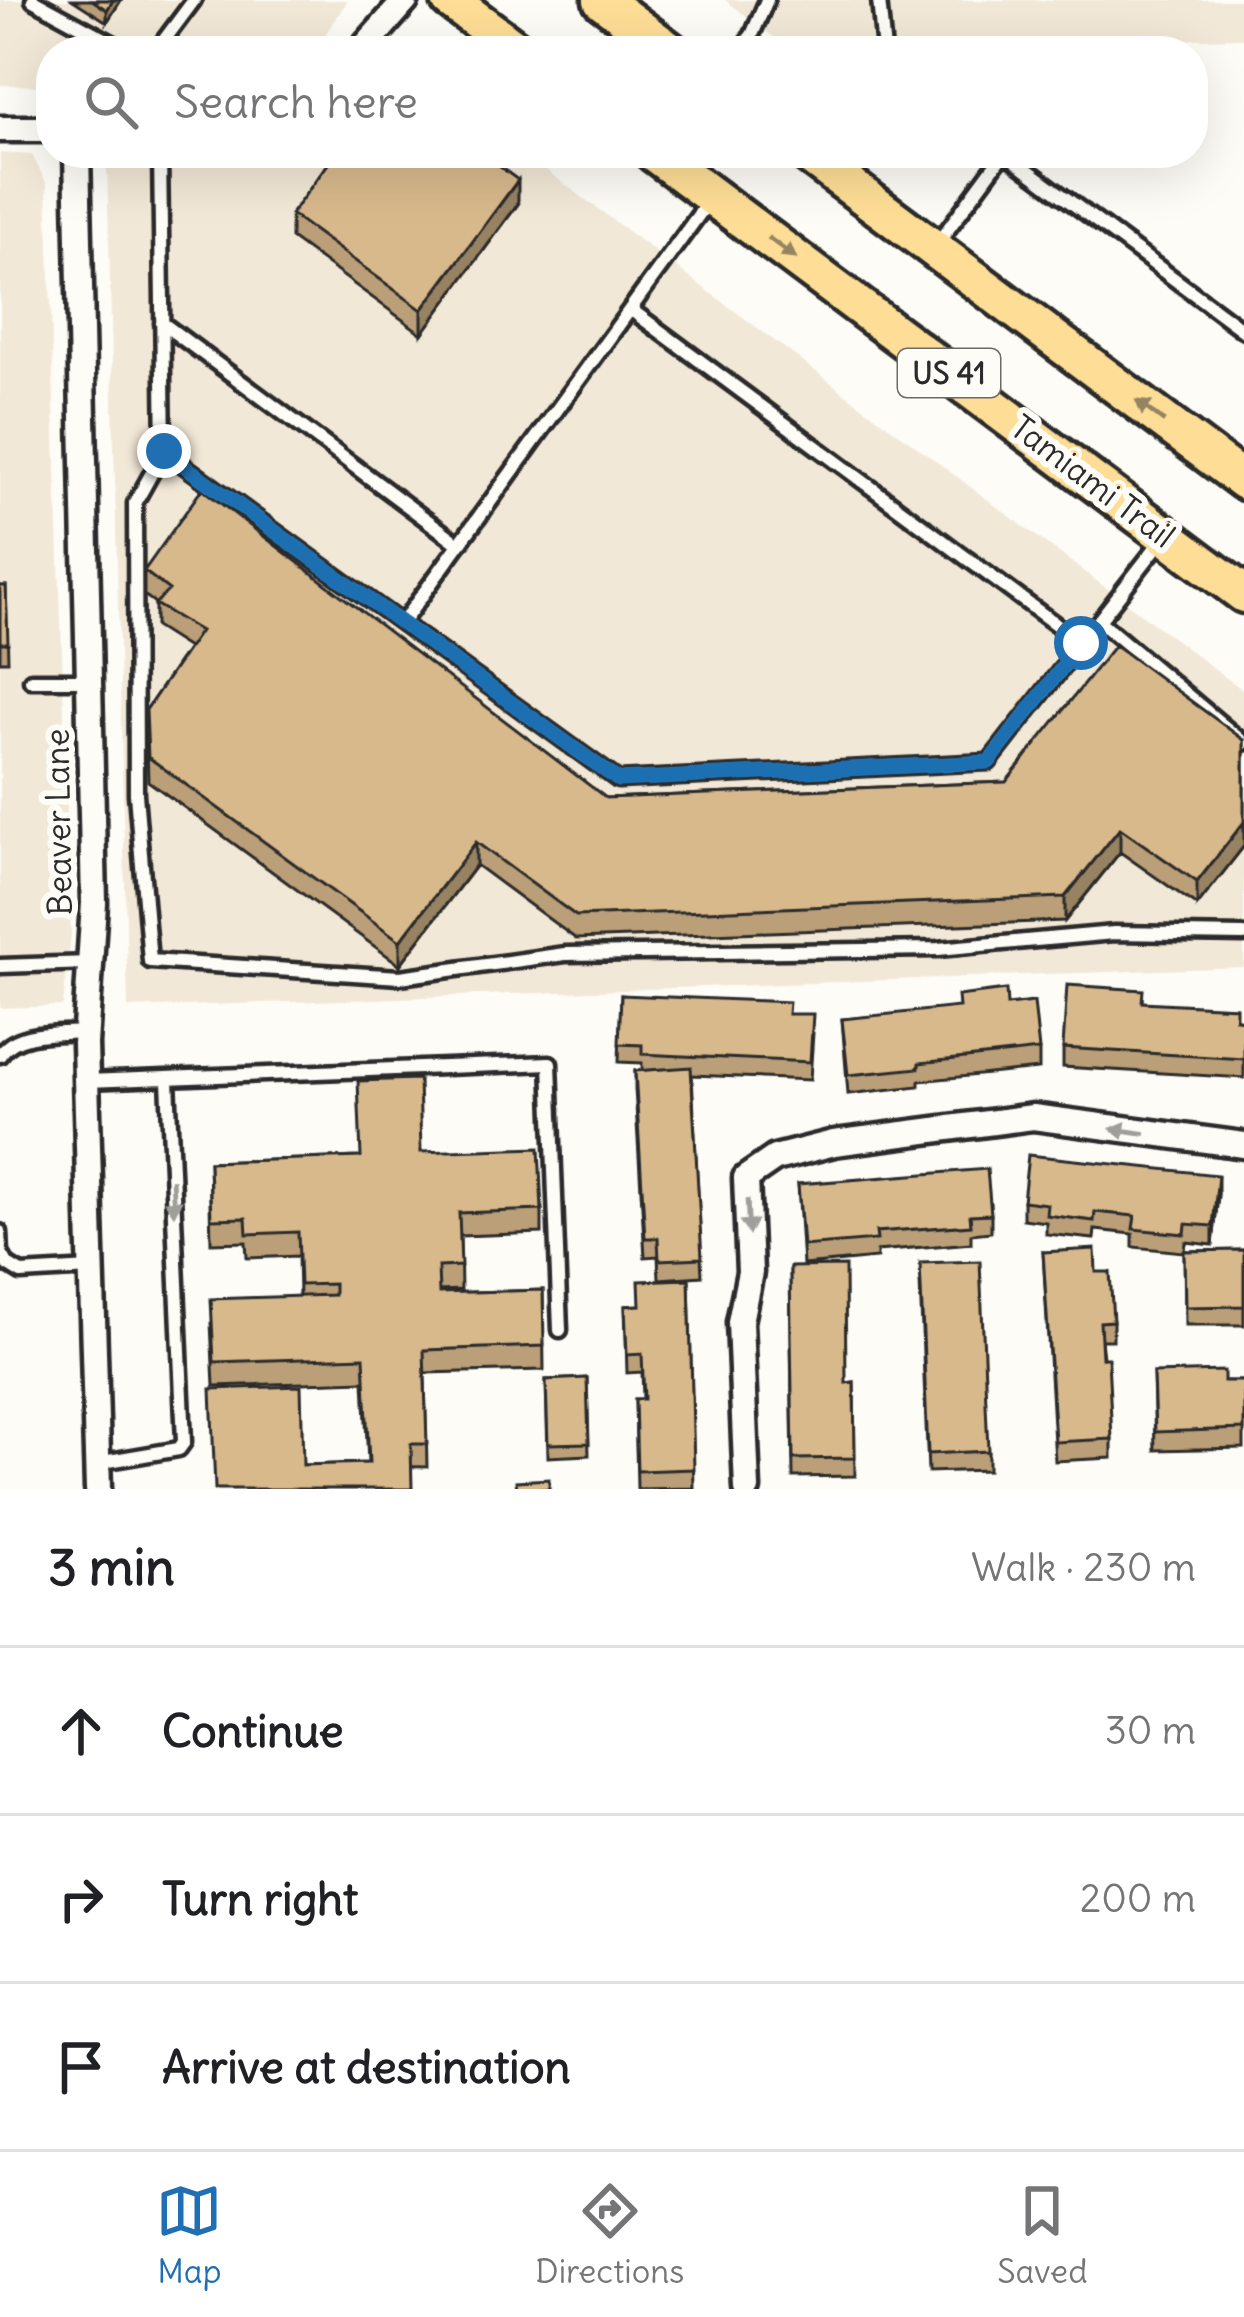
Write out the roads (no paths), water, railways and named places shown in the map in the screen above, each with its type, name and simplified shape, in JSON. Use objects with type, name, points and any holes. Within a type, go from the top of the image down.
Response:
[{"type":"main road","points":[[450,0],[498,36]]},
{"type":"main road","points":[[602,0],[650,36]]},
{"type":"main road","name":"Tamiami Trail","points":[[675,168],[1244,594]]},
{"type":"main road","name":"US 41","points":[[826,168],[1244,481]]},
{"type":"street","points":[[374,36],[406,0]]},
{"type":"street","points":[[0,130],[36,129]]},
{"type":"street","name":"Beaver Lane","points":[[77,168],[94,903],[85,1032],[98,1476]]},
{"type":"street","points":[[747,1489],[740,1322],[750,1272],[746,1178],[775,1158],[834,1143],[1033,1117],[1244,1145]]},
{"type":"lane","points":[[33,0],[99,36]]},
{"type":"lane","points":[[167,36],[194,0]]},
{"type":"lane","points":[[751,36],[767,0]]},
{"type":"lane","points":[[879,0],[883,36]]},
{"type":"lane","points":[[160,168],[164,451],[135,503],[136,794],[150,961],[400,977],[565,954],[938,950],[1114,933],[1244,935]]},
{"type":"lane","points":[[933,248],[994,168]]},
{"type":"lane","points":[[1025,168],[1244,331]]},
{"type":"lane","points":[[402,623],[712,196]]},
{"type":"lane","points":[[630,309],[1081,643]]},
{"type":"lane","points":[[162,323],[459,544]]},
{"type":"lane","points":[[164,451],[618,780],[989,762],[1166,535]]},
{"type":"lane","points":[[1099,621],[1244,743]]},
{"type":"lane","points":[[31,680],[89,680]]},
{"type":"lane","points":[[0,967],[90,963]]},
{"type":"lane","points":[[0,1055],[5,1047],[30,1037],[85,1032]]},
{"type":"lane","points":[[86,1081],[550,1063],[560,1330]]},
{"type":"lane","points":[[98,1476],[179,1449],[184,1442],[168,1080]]},
{"type":"lane","points":[[0,1232],[1,1253],[20,1273],[91,1269]]}]
